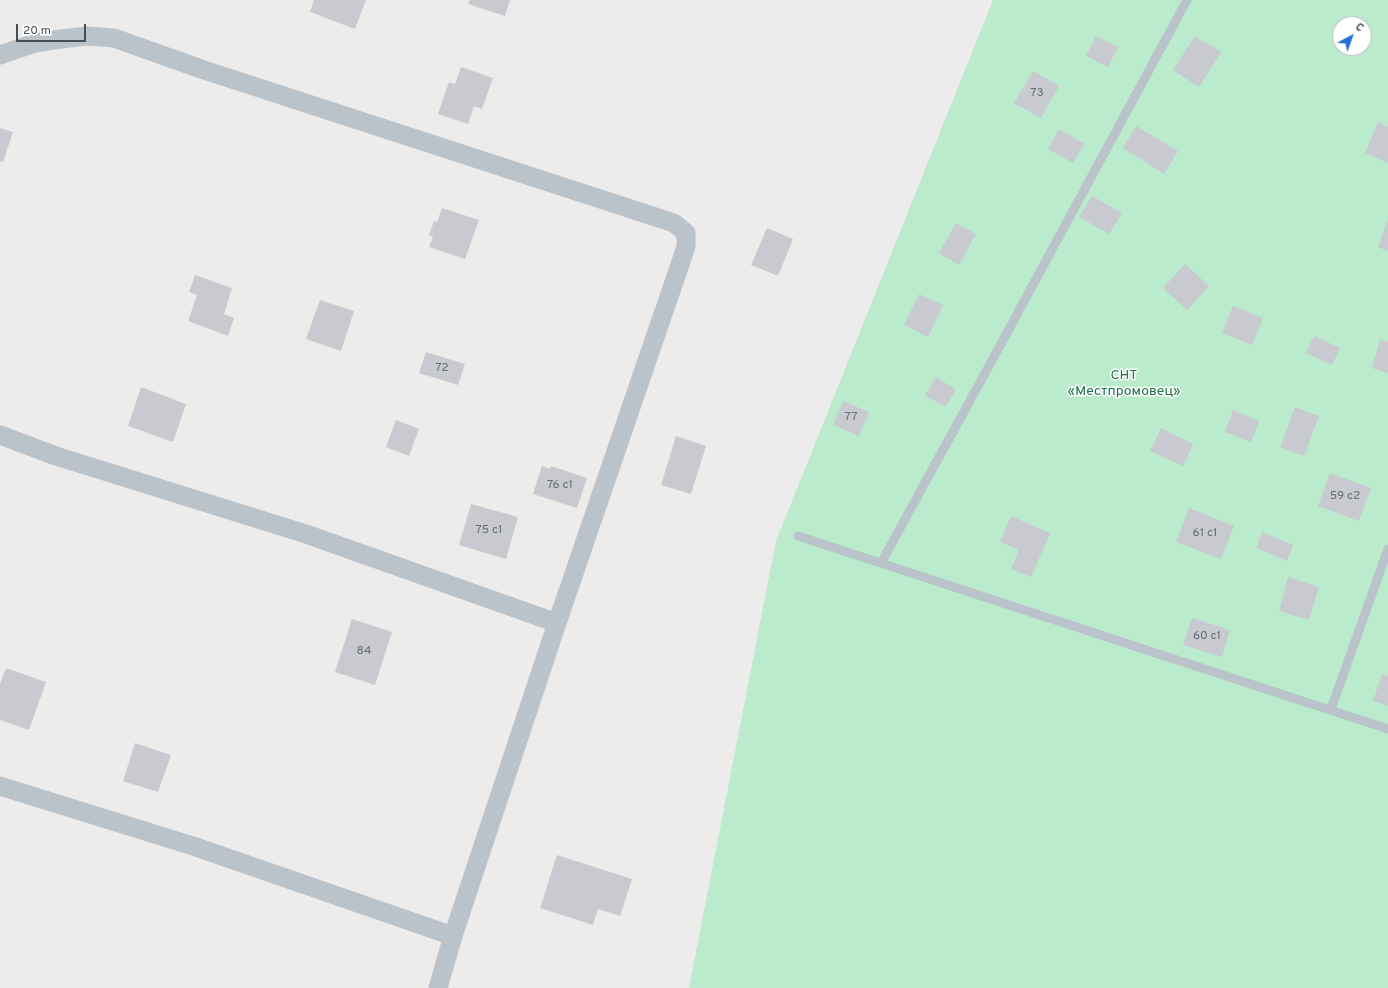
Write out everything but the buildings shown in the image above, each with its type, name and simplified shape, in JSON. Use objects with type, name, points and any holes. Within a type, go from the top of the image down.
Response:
[{"type":"street","points":[[0,55],[35,43],[61,39],[87,36],[114,38],[204,70],[674,223],[686,232],[686,248],[682,261],[557,623],[453,936],[438,988]]},
{"type":"street","points":[[0,435],[56,456],[306,534],[557,623]]},
{"type":"street","points":[[0,786],[193,846],[453,936]]},
{"type":"lane","points":[[881,563],[995,356],[1187,0]]},
{"type":"lane","points":[[798,536],[1331,709],[1388,729]]},
{"type":"lane","points":[[1331,709],[1388,549]]},
{"type":"green space","name":"СНТ «Местпромовец»","points":[[993,0],[1388,0],[1388,988],[689,988],[776,541]]}]
